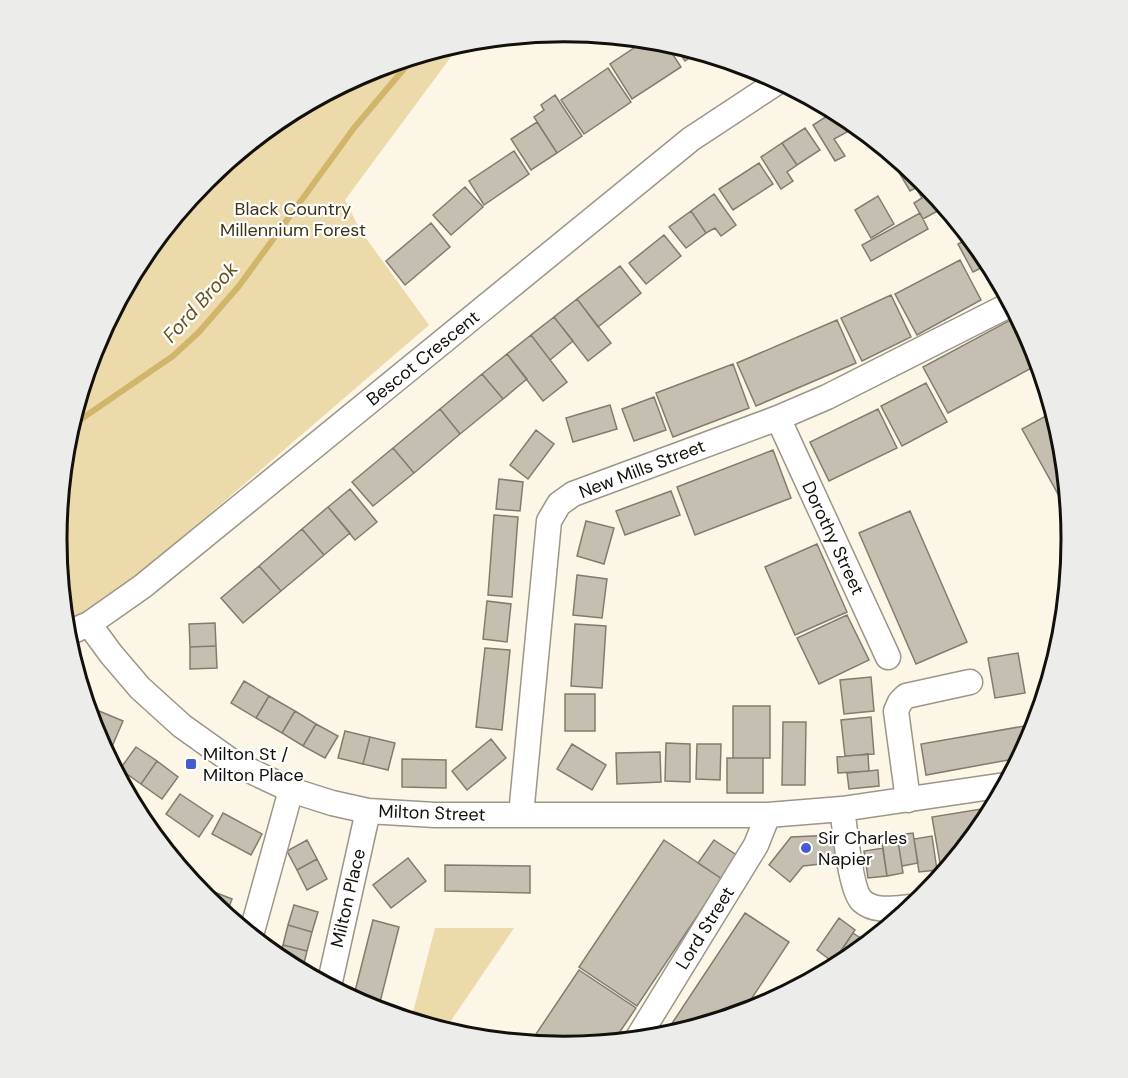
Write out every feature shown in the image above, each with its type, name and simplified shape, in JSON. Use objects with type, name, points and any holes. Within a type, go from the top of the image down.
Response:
[{"type":"street","name":"Bescot Crescent","points":[[76,630],[89,624],[143,586],[691,139],[770,87]]},
{"type":"street","name":"New Mills Street","points":[[521,815],[549,520],[559,504],[573,494],[778,418],[827,397],[1004,308]]},
{"type":"street","name":"Dorothy Street","points":[[778,418],[888,657]]},
{"type":"street","name":"Milton Street","points":[[89,624],[111,654],[141,688],[182,726],[234,763],[291,790],[368,811],[435,815],[768,815],[842,809],[995,787]]},
{"type":"street","points":[[908,800],[896,711],[900,702],[906,696],[970,682]]},
{"type":"street","points":[[252,926],[291,790]]},
{"type":"street","points":[[842,809],[855,888],[862,901],[874,908],[897,908]]},
{"type":"street","name":"Milton Place","points":[[331,978],[368,811]]},
{"type":"street","name":"Lord Street","points":[[642,1030],[756,845],[768,815]]},
{"type":"green space","name":"Black Country Millennium Forest","points":[[452,55],[345,200],[360,230],[429,325],[132,581],[87,611],[73,617],[71,604],[67,539],[71,474],[93,379],[118,319],[151,263],[190,211],[236,165],[288,126],[344,93],[374,80],[404,68]]},
{"type":"green space","points":[[435,928],[514,928],[450,1022],[413,1013]]},
{"type":"building","points":[[635,47],[673,55],[681,67],[632,99],[610,64]]},
{"type":"building","points":[[608,68],[631,102],[584,134],[561,100]]},
{"type":"building","points":[[555,95],[582,136],[557,153],[534,117],[544,110],[541,105]]},
{"type":"building","points":[[826,117],[846,130],[847,132],[834,139],[845,156],[835,161],[813,125]]},
{"type":"building","points":[[537,122],[557,153],[531,170],[511,139]]},
{"type":"building","points":[[805,128],[820,150],[797,165],[782,143]]},
{"type":"building","points":[[782,143],[797,165],[787,172],[793,181],[781,189],[761,157]]},
{"type":"building","points":[[514,151],[529,174],[484,205],[469,181]]},
{"type":"building","points":[[759,163],[773,184],[733,210],[719,189]]},
{"type":"building","points":[[898,171],[915,188],[910,191]]},
{"type":"building","points":[[465,187],[483,207],[451,235],[433,215]]},
{"type":"building","points":[[918,190],[938,211],[923,219],[914,203],[922,198]]},
{"type":"building","points":[[714,194],[736,225],[721,236],[715,228],[706,233],[691,211]]},
{"type":"building","points":[[878,196],[894,224],[871,238],[855,210]]},
{"type":"building","points":[[691,211],[706,233],[686,248],[669,227]]},
{"type":"building","points":[[920,213],[928,229],[871,261],[862,245]]},
{"type":"building","points":[[431,223],[450,247],[405,285],[386,261]]},
{"type":"building","points":[[664,235],[681,256],[646,284],[629,263]]},
{"type":"building","points":[[962,242],[980,268],[973,272],[958,244]]},
{"type":"building","points":[[960,260],[981,300],[917,335],[895,294]]},
{"type":"building","points":[[620,266],[641,293],[598,327],[577,299]]},
{"type":"building","points":[[891,295],[911,337],[862,361],[841,318]]},
{"type":"building","points":[[577,299],[611,343],[588,361],[554,317]]},
{"type":"building","points":[[554,317],[573,341],[550,360],[531,335]]},
{"type":"building","points":[[837,320],[856,363],[756,406],[737,363]]},
{"type":"building","points":[[1010,320],[1031,368],[948,413],[923,367]]},
{"type":"building","points":[[531,335],[567,382],[543,401],[507,354]]},
{"type":"building","points":[[507,354],[527,379],[503,399],[482,374]]},
{"type":"building","points":[[733,364],[749,408],[673,437],[656,393]]},
{"type":"building","points":[[482,374],[503,399],[460,434],[440,409]]},
{"type":"building","points":[[926,383],[947,422],[902,446],[881,406]]},
{"type":"building","points":[[654,397],[666,430],[634,441],[622,409]]},
{"type":"building","points":[[610,405],[617,429],[573,442],[566,418]]},
{"type":"building","points":[[440,409],[460,434],[414,473],[393,448]]},
{"type":"building","points":[[878,409],[897,448],[829,481],[810,442]]},
{"type":"building","points":[[1045,416],[1059,496],[1022,429]]},
{"type":"building","points":[[536,430],[554,444],[528,479],[510,465]]},
{"type":"building","points":[[393,448],[414,473],[373,506],[352,482]]},
{"type":"building","points":[[773,450],[791,498],[695,535],[677,487]]},
{"type":"building","points":[[499,479],[523,482],[520,511],[496,509]]},
{"type":"building","points":[[350,489],[377,522],[355,540],[328,507]]},
{"type":"building","points":[[671,491],[680,515],[625,535],[616,511]]},
{"type":"building","points":[[328,507],[350,533],[324,555],[302,529]]},
{"type":"building","points":[[910,511],[967,642],[916,664],[859,533]]},
{"type":"building","points":[[494,515],[518,517],[512,597],[488,595]]},
{"type":"building","points":[[586,521],[614,528],[604,564],[577,556]]},
{"type":"building","points":[[302,529],[324,555],[281,591],[259,566]]},
{"type":"building","points":[[817,544],[847,612],[795,635],[765,567]]},
{"type":"building","points":[[259,566],[281,591],[243,623],[221,598]]},
{"type":"building","points":[[577,575],[607,579],[602,618],[573,615]]},
{"type":"building","points":[[487,601],[511,604],[507,642],[483,639]]},
{"type":"building","points":[[847,615],[869,660],[819,684],[797,638]]},
{"type":"building","points":[[215,623],[216,646],[190,647],[189,624]]},
{"type":"building","points":[[575,624],[606,626],[602,688],[571,686]]},
{"type":"building","points":[[216,646],[217,668],[190,669],[190,647]]},
{"type":"building","points":[[485,648],[510,650],[502,730],[476,727]]},
{"type":"building","points":[[1018,653],[1025,693],[995,698],[988,658]]},
{"type":"building","points":[[871,677],[874,711],[844,714],[840,680]]},
{"type":"building","points":[[244,681],[269,696],[256,718],[231,703]]},
{"type":"building","points":[[565,694],[595,694],[595,731],[565,731]]},
{"type":"building","points":[[269,696],[295,711],[282,733],[256,718]]},
{"type":"building","points":[[733,706],[770,706],[770,758],[733,758]]},
{"type":"building","points":[[98,710],[123,721],[112,746]]},
{"type":"building","points":[[295,711],[316,724],[303,746],[282,733]]},
{"type":"building","points":[[871,717],[874,754],[845,756],[841,720]]},
{"type":"building","points":[[783,722],[806,722],[805,785],[782,785]]},
{"type":"building","points":[[316,724],[338,736],[325,758],[303,746]]},
{"type":"building","points":[[1024,726],[1010,760],[926,775],[921,744]]},
{"type":"building","points":[[345,731],[370,737],[363,764],[338,758]]},
{"type":"building","points":[[370,737],[395,743],[388,770],[363,764]]},
{"type":"building","points":[[491,739],[506,758],[467,790],[452,771]]},
{"type":"building","points":[[666,743],[690,744],[690,782],[665,781]]},
{"type":"building","points":[[572,744],[606,765],[592,790],[557,769]]},
{"type":"building","points":[[697,744],[721,744],[720,780],[696,779]]},
{"type":"building","points":[[136,747],[157,761],[141,784],[126,773],[122,766]]},
{"type":"building","points":[[660,752],[661,782],[617,784],[616,753]]},
{"type":"building","points":[[868,754],[869,771],[838,773],[837,757]]},
{"type":"building","points":[[727,758],[763,758],[763,793],[727,793]]},
{"type":"building","points":[[402,759],[446,760],[446,788],[402,787]]},
{"type":"building","points":[[157,761],[178,777],[162,799],[141,784]]},
{"type":"building","points":[[878,770],[879,786],[849,789],[847,773]]},
{"type":"building","points":[[180,794],[213,816],[199,837],[166,814]]},
{"type":"building","points":[[981,809],[940,864],[932,817]]},
{"type":"building","points":[[223,813],[262,834],[251,855],[212,834]]},
{"type":"building","points":[[913,833],[918,863],[902,866],[897,835]]},
{"type":"building","points":[[835,835],[838,862],[803,866],[790,882],[769,865],[791,837]]},
{"type":"building","points":[[932,836],[937,868],[935,870],[919,872],[914,839]]},
{"type":"building","points":[[307,840],[317,859],[297,870],[287,851]]},
{"type":"building","points":[[664,840],[722,879],[637,1006],[579,967]]},
{"type":"building","points":[[714,840],[738,856],[722,879],[698,863]]},
{"type":"building","points":[[898,841],[903,873],[887,876],[882,844]]},
{"type":"building","points":[[883,848],[887,876],[868,878],[864,851]]},
{"type":"building","points":[[408,858],[426,881],[391,908],[373,885]]},
{"type":"building","points":[[317,859],[327,879],[307,890],[297,870]]},
{"type":"building","points":[[445,865],[530,866],[530,893],[445,891]]},
{"type":"building","points":[[215,892],[232,899],[229,906]]},
{"type":"building","points":[[294,905],[318,912],[312,932],[288,925]]},
{"type":"building","points":[[745,913],[789,942],[751,999],[724,1010],[672,1024]]},
{"type":"building","points":[[839,918],[855,930],[840,952],[829,959],[817,950]]},
{"type":"building","points":[[373,920],[399,927],[380,1001],[355,990]]},
{"type":"building","points":[[288,925],[312,932],[307,951],[283,945]]},
{"type":"building","points":[[853,933],[860,938],[841,951]]},
{"type":"building","points":[[283,945],[307,951],[304,962],[288,952],[282,948]]},
{"type":"building","points":[[579,970],[636,1008],[619,1033],[535,1035]]},
{"type":"waterway","name":"Ford Brook","points":[[82,418],[173,356],[199,332],[239,286],[354,128],[405,68]]},
{"type":"place","name":"Milton St / Milton Place","points":[[191,764]]},
{"type":"place","name":"Sir Charles Napier","points":[[806,848]]}]
